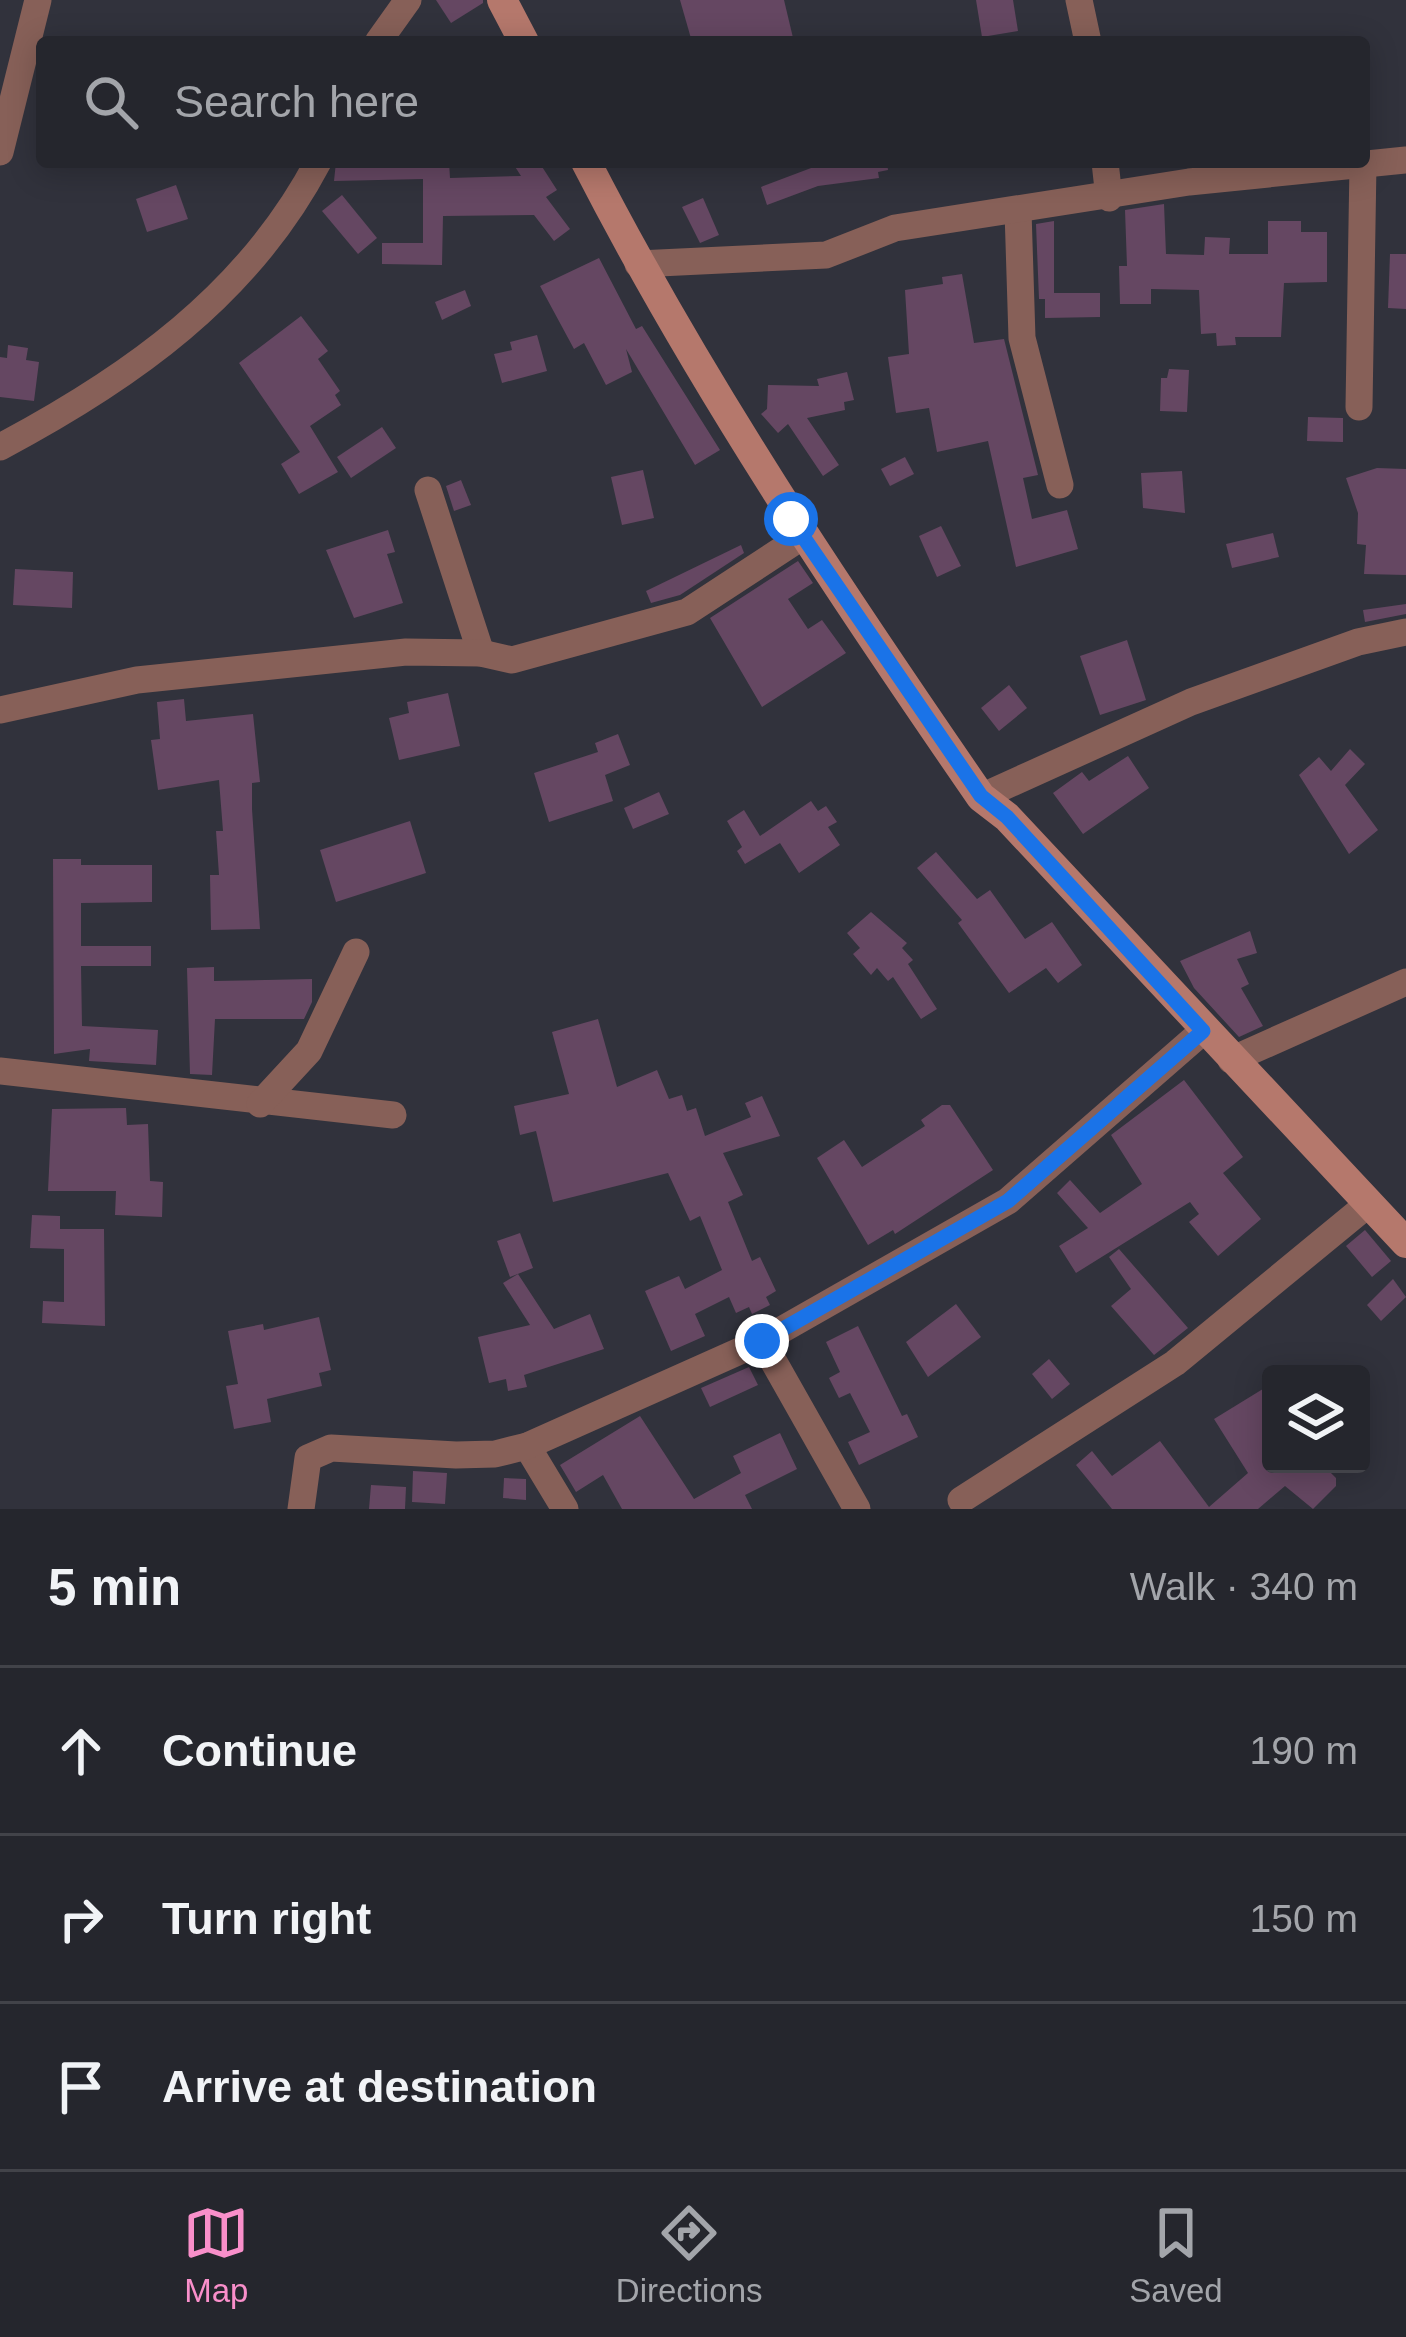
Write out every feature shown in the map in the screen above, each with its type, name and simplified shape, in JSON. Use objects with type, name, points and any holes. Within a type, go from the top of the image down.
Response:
[{"type":"street","points":[[0,152],[38,0]]},
{"type":"street","points":[[382,36],[408,0]]},
{"type":"street","points":[[502,0],[521,36]]},
{"type":"street","points":[[1079,0],[1087,36]]},
{"type":"street","points":[[1370,163],[1406,160]]},
{"type":"street","points":[[0,448],[182,331],[223,296],[294,207],[314,168]]},
{"type":"street","points":[[589,168],[638,264],[803,536],[981,796],[1007,817],[1406,1243]]},
{"type":"street","points":[[1106,168],[1109,198]]},
{"type":"street","points":[[638,264],[826,255],[895,228],[1189,182],[1341,168]]},
{"type":"street","points":[[1359,407],[1363,168]]},
{"type":"street","points":[[1018,212],[1022,338],[1060,485]]},
{"type":"street","points":[[428,490],[481,653]]},
{"type":"street","points":[[0,710],[137,680],[406,652],[481,653],[512,660],[687,612],[803,536]]},
{"type":"street","points":[[981,796],[1191,702],[1358,641],[1406,632]]},
{"type":"street","points":[[260,1104],[309,1051],[356,952]]},
{"type":"street","points":[[1231,1060],[1406,982]]},
{"type":"street","points":[[301,1509],[308,1458],[315,1452],[495,1454],[527,1446],[762,1341],[1008,1201],[1203,1031]]},
{"type":"street","points":[[0,1071],[260,1104],[331,1106],[393,1115]]},
{"type":"street","points":[[961,1500],[1175,1363],[1367,1204]]},
{"type":"street","points":[[762,1341],[857,1509]]},
{"type":"street","points":[[527,1446],[565,1509]]},
{"type":"building","points":[[436,0],[483,0],[483,3],[451,23]]},
{"type":"building","points":[[680,0],[784,0],[793,36],[690,36]]},
{"type":"building","points":[[976,0],[1013,0],[1018,31],[982,36]]},
{"type":"building","points":[[335,168],[449,168],[450,178],[521,176],[516,168],[543,168],[557,190],[546,197],[570,229],[554,241],[534,215],[443,216],[442,265],[382,264],[382,243],[423,243],[423,179],[334,181]]},
{"type":"building","points":[[811,168],[888,168],[878,172],[879,178],[818,186],[767,205],[761,187]]},
{"type":"building","points":[[176,185],[188,219],[147,232],[136,199]]},
{"type":"building","points":[[342,195],[377,238],[358,254],[322,211]]},
{"type":"building","points":[[703,198],[719,235],[700,243],[682,207]]},
{"type":"building","points":[[1164,204],[1166,254],[1204,255],[1205,237],[1230,238],[1229,254],[1268,254],[1268,221],[1301,221],[1301,232],[1327,232],[1327,282],[1284,283],[1281,337],[1235,337],[1236,345],[1217,346],[1216,333],[1201,334],[1199,290],[1151,289],[1151,304],[1120,304],[1119,266],[1127,266],[1125,210]]},
{"type":"building","points":[[1054,221],[1054,293],[1100,293],[1100,317],[1045,318],[1045,299],[1039,299],[1036,224]]},
{"type":"building","points":[[1390,254],[1406,254],[1406,309],[1388,308]]},
{"type":"building","points":[[599,258],[636,329],[642,326],[720,450],[695,465],[626,349],[632,372],[606,385],[584,343],[574,349],[540,286]]},
{"type":"building","points":[[962,274],[974,343],[1004,339],[1038,475],[1023,478],[1032,519],[1067,510],[1078,549],[1016,567],[988,441],[937,452],[929,408],[896,413],[888,357],[909,354],[905,290],[943,284],[942,277]]},
{"type":"building","points":[[465,290],[471,306],[442,320],[435,302]]},
{"type":"building","points":[[301,316],[328,351],[318,359],[340,391],[335,395],[341,405],[310,426],[338,472],[299,494],[281,464],[300,452],[239,363]]},
{"type":"building","points":[[537,335],[547,371],[502,383],[494,354],[512,350],[510,342]]},
{"type":"building","points":[[8,345],[28,348],[26,360],[39,362],[34,401],[0,397],[0,357],[7,358]]},
{"type":"building","points":[[1169,369],[1189,370],[1187,412],[1160,411],[1161,378],[1167,378]]},
{"type":"building","points":[[847,372],[854,400],[844,402],[845,410],[807,418],[839,465],[823,476],[788,424],[778,433],[761,414],[767,409],[768,385],[819,386],[817,379]]},
{"type":"building","points":[[1308,417],[1343,418],[1343,442],[1307,441]]},
{"type":"building","points":[[382,427],[396,448],[351,478],[337,457]]},
{"type":"building","points":[[905,457],[914,474],[890,486],[881,469]]},
{"type":"building","points":[[1377,468],[1406,469],[1406,575],[1364,574],[1366,545],[1357,544],[1358,513],[1346,478]]},
{"type":"building","points":[[643,470],[654,518],[622,525],[611,477]]},
{"type":"building","points":[[1182,471],[1185,513],[1143,508],[1141,473]]},
{"type":"building","points":[[461,480],[471,505],[454,511],[446,486]]},
{"type":"building","points":[[941,526],[961,566],[937,577],[919,536]]},
{"type":"building","points":[[388,530],[395,552],[387,554],[403,603],[354,618],[326,550]]},
{"type":"building","points":[[1273,533],[1279,557],[1232,568],[1226,544]]},
{"type":"building","points":[[741,545],[744,553],[680,595],[651,603],[646,591]]},
{"type":"building","points":[[798,561],[813,583],[788,599],[808,629],[822,620],[846,653],[762,707],[710,618]]},
{"type":"building","points":[[15,569],[73,572],[72,608],[13,605]]},
{"type":"building","points":[[1406,604],[1406,614],[1365,622],[1363,610]]},
{"type":"building","points":[[1127,640],[1146,700],[1100,715],[1080,656]]},
{"type":"building","points":[[1009,685],[1027,708],[999,731],[981,708]]},
{"type":"building","points":[[448,693],[460,746],[399,760],[389,718],[409,713],[407,702]]},
{"type":"building","points":[[184,699],[186,721],[253,714],[260,782],[252,783],[252,809],[260,929],[211,930],[210,875],[219,875],[216,831],[223,831],[219,780],[158,790],[151,740],[160,739],[157,702]]},
{"type":"building","points":[[618,734],[630,765],[605,775],[613,801],[549,822],[534,773],[598,752],[595,743]]},
{"type":"building","points":[[1350,749],[1365,764],[1345,785],[1378,830],[1349,854],[1299,775],[1319,757],[1331,771]]},
{"type":"building","points":[[1128,756],[1149,788],[1083,834],[1053,793],[1082,772],[1089,781]]},
{"type":"building","points":[[659,792],[669,814],[633,829],[624,808]]},
{"type":"building","points":[[811,801],[818,811],[826,806],[837,822],[828,827],[840,845],[799,873],[780,843],[745,864],[737,851],[742,847],[727,821],[744,810],[760,836]]},
{"type":"building","points":[[410,821],[426,873],[336,902],[320,850]]},
{"type":"building","points":[[936,852],[977,899],[990,890],[1025,939],[1052,922],[1082,965],[1058,983],[1046,968],[1009,993],[958,923],[962,920],[917,868]]},
{"type":"building","points":[[53,859],[81,859],[81,865],[152,865],[152,902],[81,903],[81,946],[151,946],[151,966],[81,966],[82,1026],[158,1030],[156,1065],[89,1061],[90,1049],[54,1054]]},
{"type":"building","points":[[871,912],[907,943],[902,948],[913,960],[908,964],[937,1009],[921,1019],[893,977],[888,981],[877,968],[871,975],[853,954],[860,948],[847,933]]},
{"type":"building","points":[[1250,931],[1257,953],[1237,959],[1249,984],[1241,988],[1263,1026],[1239,1037],[1194,988],[1180,961]]},
{"type":"building","points":[[214,967],[214,981],[312,979],[312,1002],[304,1019],[215,1019],[212,1075],[190,1074],[187,968]]},
{"type":"building","points":[[598,1019],[617,1087],[657,1070],[669,1099],[682,1095],[687,1111],[696,1108],[705,1136],[751,1117],[745,1103],[762,1096],[780,1136],[723,1153],[743,1195],[728,1202],[752,1261],[760,1257],[776,1291],[766,1297],[770,1305],[752,1314],[749,1307],[736,1313],[729,1297],[695,1314],[705,1336],[671,1351],[645,1291],[679,1276],[685,1289],[722,1270],[700,1216],[690,1221],[668,1173],[553,1202],[536,1131],[520,1135],[514,1106],[569,1094],[552,1032]]},
{"type":"building","points":[[1184,1080],[1243,1157],[1223,1173],[1261,1219],[1218,1256],[1189,1222],[1199,1214],[1190,1202],[1076,1273],[1059,1246],[1088,1228],[1057,1193],[1070,1180],[1100,1213],[1142,1184],[1111,1135]]},
{"type":"building","points":[[942,1105],[950,1105],[993,1170],[895,1234],[893,1230],[868,1245],[817,1158],[844,1140],[862,1167],[925,1126],[921,1120]]},
{"type":"building","points":[[126,1108],[127,1125],[148,1124],[150,1181],[163,1182],[162,1217],[115,1215],[116,1191],[48,1191],[52,1109]]},
{"type":"building","points":[[32,1215],[60,1216],[60,1229],[104,1229],[105,1326],[42,1323],[43,1301],[64,1302],[64,1249],[30,1248]]},
{"type":"building","points":[[1365,1230],[1391,1261],[1372,1277],[1346,1246]]},
{"type":"building","points":[[520,1233],[533,1268],[510,1277],[497,1241]]},
{"type":"building","points":[[1119,1249],[1188,1328],[1154,1355],[1111,1306],[1131,1289],[1109,1257]]},
{"type":"building","points":[[518,1274],[554,1329],[590,1314],[604,1349],[524,1375],[527,1387],[508,1391],[506,1379],[489,1383],[478,1337],[530,1325],[503,1283]]},
{"type":"building","points":[[1393,1279],[1406,1297],[1381,1321],[1367,1305]]},
{"type":"building","points":[[956,1304],[981,1337],[928,1377],[906,1342]]},
{"type":"building","points":[[319,1317],[331,1370],[319,1373],[322,1386],[267,1399],[271,1422],[234,1429],[226,1386],[238,1384],[228,1331],[263,1324],[264,1330]]},
{"type":"building","points":[[858,1326],[902,1416],[907,1414],[918,1437],[859,1465],[848,1442],[870,1432],[850,1393],[839,1398],[829,1378],[840,1372],[826,1342]]},
{"type":"building","points":[[1049,1359],[1070,1384],[1052,1399],[1032,1374]]},
{"type":"building","points":[[749,1367],[758,1385],[710,1407],[701,1388]]},
{"type":"building","points":[[1262,1390],[1262,1473],[1331,1473],[1336,1486],[1313,1509],[1285,1486],[1258,1509],[1112,1509],[1076,1465],[1092,1451],[1112,1476],[1160,1441],[1209,1507],[1248,1473],[1214,1419]]},
{"type":"building","points":[[640,1416],[694,1499],[741,1473],[733,1456],[780,1433],[797,1469],[745,1495],[752,1509],[622,1509],[603,1475],[576,1492],[560,1465]]},
{"type":"building","points":[[413,1471],[447,1473],[445,1504],[412,1502]]},
{"type":"building","points":[[504,1478],[526,1479],[526,1500],[503,1498]]},
{"type":"building","points":[[371,1485],[406,1487],[405,1509],[369,1509]]},
{"type":"route","points":[[762,1341],[1008,1201],[1203,1031],[1007,817],[981,796],[791,519]]}]
